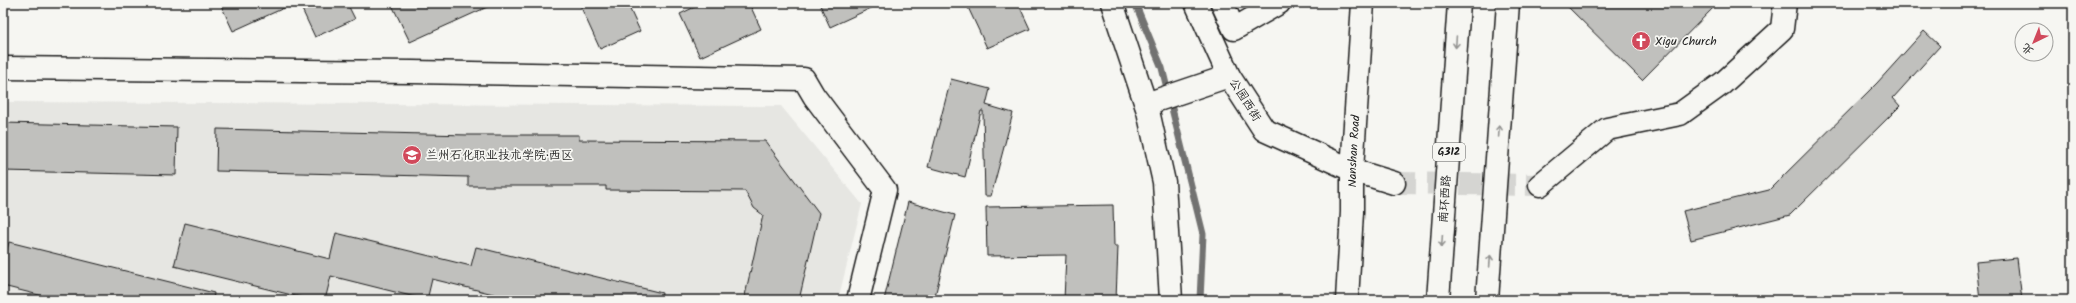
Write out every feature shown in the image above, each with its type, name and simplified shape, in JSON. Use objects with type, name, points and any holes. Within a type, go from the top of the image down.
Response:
[{"type":"main road","points":[[1112,3],[1153,102],[1164,182],[1171,300]]},
{"type":"main road","name":"公园西街","points":[[1196,3],[1229,76],[1264,130],[1352,170],[1394,184]]},
{"type":"main road","points":[[1222,3],[1234,29],[1280,3]]},
{"type":"main road","name":"Nanshan Road","points":[[1347,300],[1352,212],[1352,170],[1363,3]]},
{"type":"main road","name":"南环西路","points":[[1438,300],[1459,3]]},
{"type":"main road","points":[[1487,300],[1508,3]]},
{"type":"main road","points":[[1540,185],[1607,129],[1680,114],[1723,82],[1782,29],[1785,3]]},
{"type":"main road","points":[[3,68],[804,78],[814,96],[885,190],[858,300]]},
{"type":"main road","points":[[1153,102],[1229,76]]},
{"type":"shaded area","name":"兰州石化职业技术学院·西区","points":[[3,102],[781,106],[862,204],[838,300],[3,300]]},
{"type":"building","points":[[220,3],[295,3],[233,31]]},
{"type":"building","points":[[299,3],[347,3],[355,19],[315,37]]},
{"type":"building","points":[[391,3],[496,3],[410,42]]},
{"type":"building","points":[[579,3],[627,3],[640,31],[600,49]]},
{"type":"building","points":[[703,3],[749,3],[761,29],[700,57],[680,14]]},
{"type":"building","points":[[819,3],[882,3],[830,27]]},
{"type":"building","points":[[966,3],[1018,3],[1030,29],[987,48]]},
{"type":"building","name":"Xigu Church","points":[[1564,3],[1718,3],[1642,80]]},
{"type":"building","points":[[1924,31],[1940,46],[1893,98],[1900,106],[1790,215],[1691,240],[1683,211],[1769,190],[1877,83]]},
{"type":"building","points":[[951,79],[990,89],[986,105],[1013,113],[991,196],[985,196],[983,111],[981,111],[965,177],[928,167]]},
{"type":"building","points":[[3,123],[177,127],[176,175],[3,171]]},
{"type":"building","points":[[217,129],[468,135],[579,135],[579,140],[765,141],[819,213],[799,300],[744,300],[763,215],[754,208],[745,191],[606,190],[606,186],[468,186],[468,177],[216,171]]},
{"type":"building","points":[[908,202],[955,215],[934,300],[884,300]]},
{"type":"building","points":[[1113,205],[1114,246],[1118,246],[1116,300],[1064,300],[1066,255],[987,256],[986,207]]},
{"type":"building","points":[[185,223],[330,259],[336,233],[471,266],[476,247],[662,293],[661,300],[518,300],[432,279],[427,300],[331,276],[325,300],[312,300],[174,266]]},
{"type":"building","points":[[9,242],[214,293],[213,300],[59,300],[3,286],[3,265]]},
{"type":"building","points":[[2017,258],[2022,300],[1980,300],[1976,262]]},
{"type":"waterway","points":[[1135,3],[1162,68],[1203,234],[1200,300]]},
{"type":"tunnel","points":[[1394,183],[1540,185]]},
{"type":"place","name":"Xigu Church","points":[[1641,41]]},
{"type":"place","name":"兰州石化职业技术学院·西区","points":[[412,155]]}]
